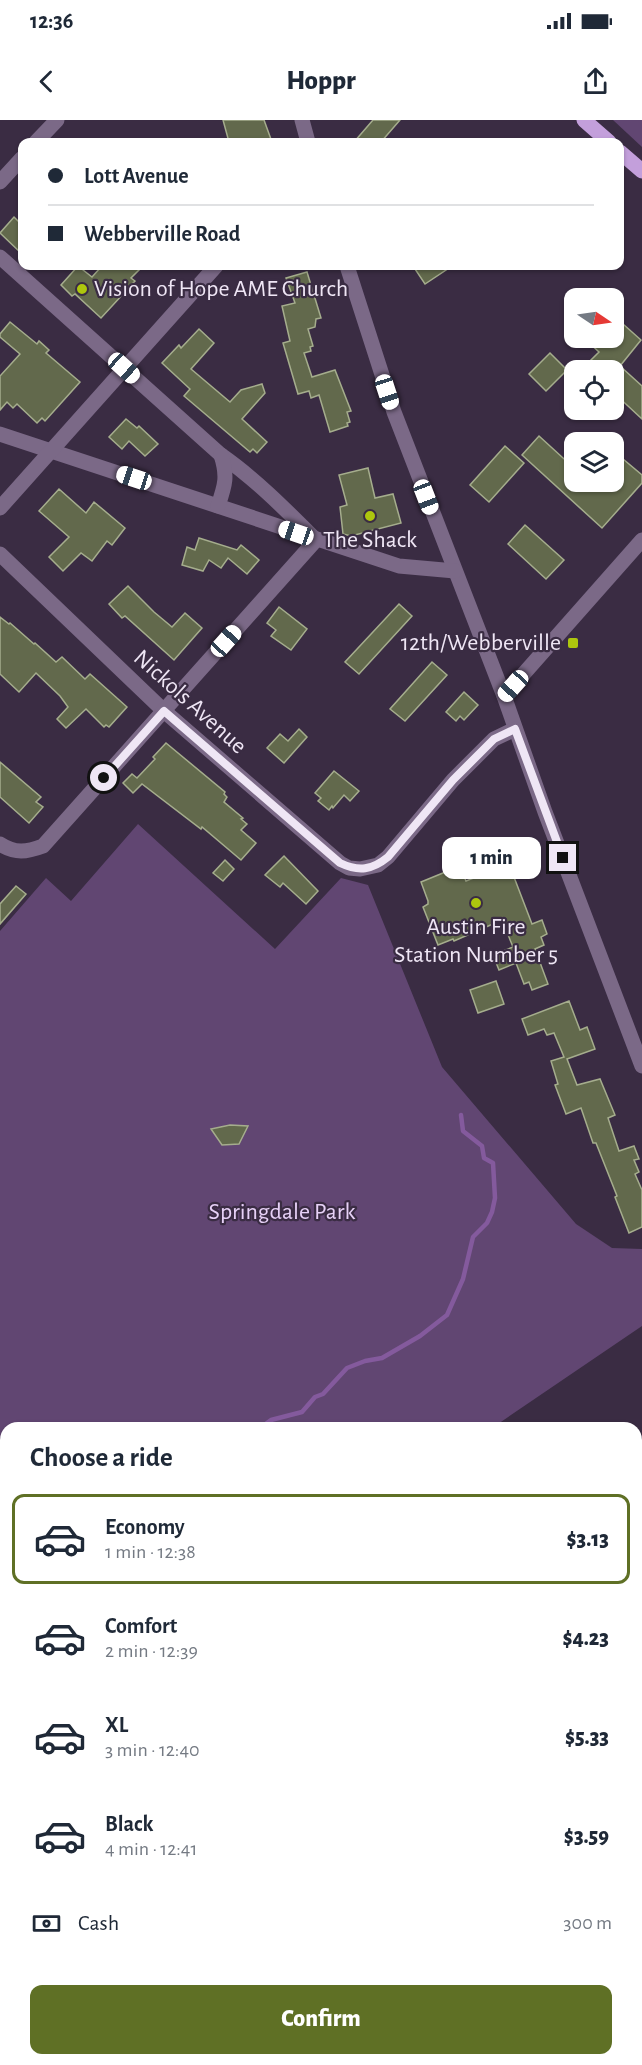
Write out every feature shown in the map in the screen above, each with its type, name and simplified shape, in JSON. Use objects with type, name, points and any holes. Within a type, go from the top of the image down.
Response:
[{"type":"main road","points":[[584,120],[604,138]]},
{"type":"main road","points":[[624,155],[642,171]]},
{"type":"street","points":[[40,138],[57,120]]},
{"type":"street","points":[[302,120],[307,138]]},
{"type":"street","points":[[0,182],[18,162]]},
{"type":"street","points":[[0,257],[220,455],[237,466],[293,516],[316,540]]},
{"type":"street","points":[[0,508],[212,270]]},
{"type":"street","points":[[348,270],[394,412],[504,696],[642,1066]]},
{"type":"street","points":[[0,434],[399,566],[455,571]]},
{"type":"street","points":[[218,506],[226,482],[226,470],[220,455]]},
{"type":"street","points":[[0,844],[8,850],[26,852],[43,846],[316,540]]},
{"type":"street","points":[[504,696],[642,540]]},
{"type":"street","name":"Nickols Avenue","points":[[0,554],[164,711],[340,863],[349,867],[371,868],[388,857],[453,780],[494,739],[515,729]]},
{"type":"green space","points":[[613,120],[642,120],[642,147]]},
{"type":"green space","name":"Springdale Park","points":[[138,824],[275,949],[341,878],[368,885],[442,1067],[576,1224],[612,1248],[642,1249],[642,1326],[501,1422],[0,1422],[0,931],[46,878],[71,901]]},
{"type":"building","points":[[223,120],[264,120],[271,138],[228,138]]},
{"type":"building","points":[[373,120],[400,120],[384,138],[357,138]]},
{"type":"building","points":[[14,217],[18,221],[18,250],[0,233]]},
{"type":"building","points":[[74,270],[83,270],[92,277],[98,270],[139,270],[131,278],[135,281],[101,318],[75,294],[72,296],[61,285]]},
{"type":"building","points":[[416,270],[446,270],[425,284]]},
{"type":"building","points":[[307,272],[321,318],[316,319],[315,327],[308,329],[313,346],[310,347],[311,351],[304,353],[312,377],[335,370],[351,411],[347,412],[350,422],[347,423],[348,426],[330,432],[319,395],[311,398],[309,391],[298,394],[283,343],[290,341],[282,306],[295,303],[286,278]]},
{"type":"building","points":[[10,322],[37,344],[39,341],[49,350],[46,353],[80,382],[45,421],[42,418],[37,423],[17,404],[13,408],[7,402],[0,410],[0,376],[20,354],[0,337]]},
{"type":"building","points":[[624,325],[641,340],[624,361],[591,360],[599,352],[595,348],[624,348]]},
{"type":"building","points":[[199,329],[214,343],[191,369],[230,402],[241,390],[262,384],[265,393],[242,419],[267,442],[257,453],[253,449],[250,452],[184,396],[190,389],[162,363],[179,345],[181,348]]},
{"type":"building","points":[[550,353],[564,367],[564,373],[546,391],[529,374]]},
{"type":"building","points":[[624,370],[642,386],[642,419],[624,402]]},
{"type":"building","points":[[126,419],[137,428],[139,426],[158,444],[145,456],[129,441],[122,449],[109,437]]},
{"type":"building","points":[[539,436],[564,459],[564,492],[624,492],[624,460],[642,475],[642,483],[602,528],[522,455]]},
{"type":"building","points":[[505,446],[524,463],[489,502],[470,485]]},
{"type":"building","name":"The Shack","points":[[368,468],[375,498],[393,494],[401,523],[351,536],[343,534],[340,507],[347,505],[339,475]]},
{"type":"building","points":[[59,489],[86,513],[94,502],[125,528],[112,545],[107,541],[92,561],[81,553],[63,571],[49,557],[69,537],[39,511]]},
{"type":"building","points":[[525,525],[564,560],[546,579],[508,544]]},
{"type":"building","points":[[199,538],[237,550],[241,545],[259,560],[247,574],[228,558],[221,568],[209,560],[203,571],[182,565],[187,547],[195,550]]},
{"type":"building","points":[[128,586],[172,627],[185,613],[202,628],[174,660],[125,616],[122,618],[109,604]]},
{"type":"building","points":[[399,604],[412,616],[359,674],[345,662]]},
{"type":"building","points":[[279,607],[307,629],[291,650],[271,636],[276,630],[267,623]]},
{"type":"building","points":[[0,617],[56,662],[62,657],[85,679],[90,674],[127,707],[109,727],[106,725],[104,727],[86,709],[66,728],[57,719],[68,707],[36,673],[19,692],[0,674]]},
{"type":"building","points":[[432,662],[447,675],[405,721],[390,709]]},
{"type":"building","points":[[464,692],[478,705],[464,720],[460,716],[456,721],[446,712]]},
{"type":"building","points":[[299,729],[307,737],[284,763],[267,748],[280,734],[288,741]]},
{"type":"building","points":[[166,743],[225,792],[227,797],[224,802],[247,824],[241,830],[256,843],[241,860],[202,827],[201,829],[142,784],[133,793],[123,783],[132,774],[137,778]]},
{"type":"building","points":[[0,762],[41,797],[36,802],[43,807],[29,823],[0,797]]},
{"type":"building","points":[[334,771],[359,791],[350,801],[344,795],[329,810],[318,801],[321,798],[315,793]]},
{"type":"building","points":[[284,856],[318,891],[306,904],[283,883],[280,887],[265,875]]},
{"type":"building","points":[[225,860],[234,869],[223,881],[213,873]]},
{"type":"building","name":"Austin Fire Station Number 5","points":[[509,864],[532,924],[542,920],[547,934],[541,937],[544,945],[535,949],[548,984],[532,990],[529,982],[524,984],[516,963],[499,970],[493,955],[513,947],[502,920],[454,941],[453,939],[438,945],[423,907],[428,904],[428,901],[421,882],[460,866],[466,881]]},
{"type":"building","points":[[16,886],[26,894],[0,924],[0,904]]},
{"type":"building","points":[[496,981],[504,1004],[478,1013],[470,990]]},
{"type":"building","points":[[569,1001],[580,1030],[587,1027],[595,1049],[567,1059],[577,1085],[600,1079],[615,1115],[608,1118],[619,1151],[634,1146],[639,1159],[634,1160],[639,1172],[635,1174],[642,1190],[642,1227],[629,1233],[615,1197],[617,1196],[596,1143],[593,1143],[581,1108],[566,1114],[555,1085],[558,1084],[551,1061],[564,1057],[554,1033],[547,1035],[544,1029],[528,1035],[522,1019]]},
{"type":"building","points":[[230,1125],[248,1126],[239,1144],[222,1145],[211,1129]]},
{"type":"waterway","points":[[268,1422],[302,1412],[315,1397],[323,1394],[347,1368],[382,1358],[420,1336],[447,1315],[463,1279],[473,1237],[487,1223],[495,1198],[493,1163],[484,1158],[482,1146],[463,1131],[461,1115]]},
{"type":"place","name":"Vision of Hope AME Church","points":[[82,289]]},
{"type":"place","name":"The Shack","points":[[370,516]]},
{"type":"place","name":"12th/Webberville","points":[[573,643]]},
{"type":"place","name":"Austin Fire Station Number 5","points":[[476,903]]},
{"type":"route","points":[[104,778],[164,711],[340,863],[355,869],[365,869],[378,865],[388,857],[453,780],[494,739],[515,729],[563,858]]}]
